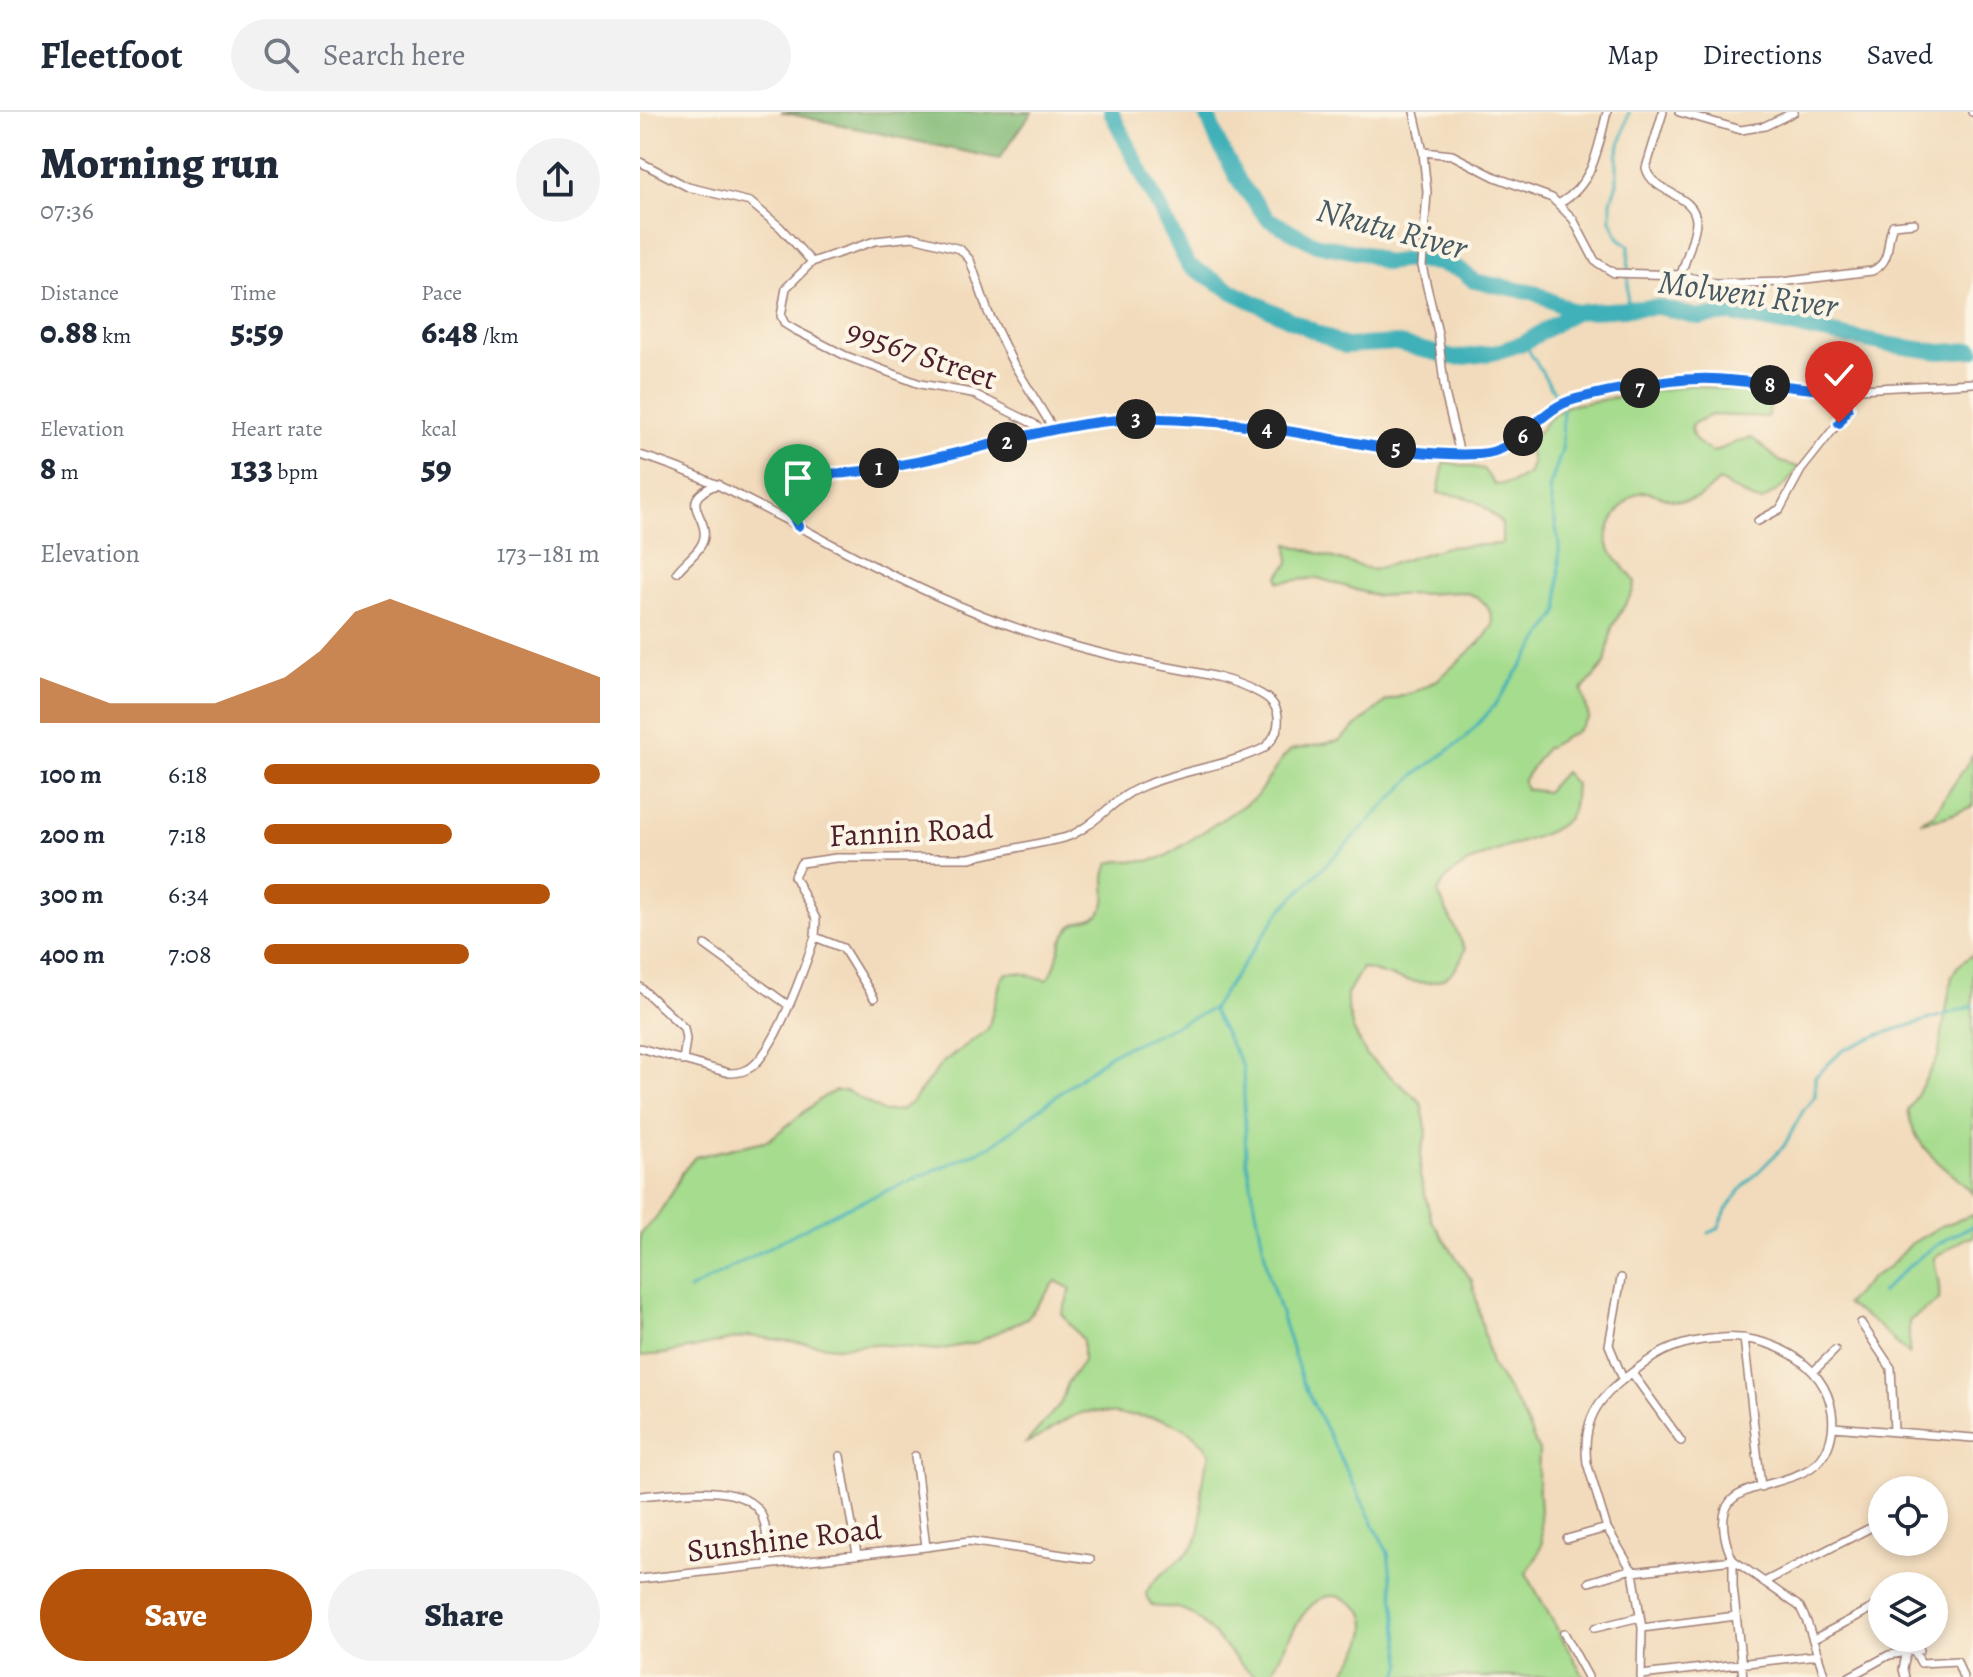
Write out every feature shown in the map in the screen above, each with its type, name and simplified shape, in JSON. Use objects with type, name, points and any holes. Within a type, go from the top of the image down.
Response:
[{"type":"street","points":[[1414,112],[1423,152],[1428,207],[1422,262],[1441,355],[1445,393],[1460,454]]},
{"type":"street","points":[[1560,203],[1575,193],[1594,167],[1607,112]]},
{"type":"street","points":[[1663,112],[1646,168],[1653,183],[1685,202],[1695,215],[1695,226],[1681,275]]},
{"type":"street","points":[[1679,112],[1741,130],[1765,126],[1794,112]]},
{"type":"street","points":[[1423,152],[1452,155],[1495,177],[1544,194],[1560,203],[1573,219],[1595,261],[1607,271],[1681,275],[1716,284],[1763,283],[1872,271],[1887,258],[1893,225],[1914,223]]},
{"type":"street","points":[[640,162],[688,187],[750,202],[780,227],[812,262]]},
{"type":"street","name":"99567 Street","points":[[1044,433],[1034,424],[972,393],[920,384],[846,356],[785,324],[781,316],[786,288],[812,262],[858,245],[913,237],[960,249],[970,260],[988,312],[1013,363],[1054,430]]},
{"type":"street","points":[[798,526],[791,515],[789,503],[795,488],[805,477],[901,465],[1054,430],[1136,419],[1230,423],[1425,452],[1460,454],[1495,452],[1514,444],[1544,415],[1574,400],[1685,380],[1710,378],[1845,391],[1973,383]]},
{"type":"street","points":[[1758,521],[1780,509],[1801,470],[1843,417],[1848,408],[1845,391]]},
{"type":"street","points":[[640,455],[675,465],[718,484],[798,526]]},
{"type":"street","points":[[677,572],[699,549],[704,538],[704,528],[695,510],[696,501],[705,490],[718,484]]},
{"type":"street","name":"Fannin Road","points":[[798,526],[979,616],[1090,650],[1214,677],[1251,689],[1263,694],[1275,706],[1279,723],[1277,733],[1264,748],[1143,786],[1119,799],[1079,832],[1064,838],[969,858],[836,858],[801,863],[794,876],[816,919],[815,937]]},
{"type":"street","points":[[640,1048],[729,1073],[748,1070],[764,1053],[788,1005],[815,937],[843,948],[874,998]]},
{"type":"street","points":[[705,945],[788,1005]]},
{"type":"street","points":[[640,987],[684,1028],[683,1061]]},
{"type":"street","points":[[1621,1278],[1609,1345],[1623,1379]]},
{"type":"street","points":[[1861,1323],[1891,1368],[1894,1431]]},
{"type":"street","points":[[1743,1677],[1742,1663],[1736,1616],[1733,1560],[1723,1521],[1725,1509],[1737,1495],[1779,1484],[1820,1460],[1833,1427],[1827,1392],[1814,1371],[1790,1354],[1744,1338],[1723,1337],[1671,1346],[1604,1394],[1593,1415],[1585,1453],[1607,1528],[1632,1570],[1642,1628],[1641,1676],[1742,1663],[1818,1655]]},
{"type":"street","points":[[1744,1338],[1761,1487]]},
{"type":"street","points":[[1814,1371],[1835,1350]]},
{"type":"street","points":[[1632,1373],[1681,1441]]},
{"type":"street","points":[[1833,1427],[1973,1438]]},
{"type":"street","points":[[840,1456],[857,1554]]},
{"type":"street","points":[[915,1456],[925,1544]]},
{"type":"street","points":[[640,1496],[713,1492],[744,1498],[762,1517],[768,1565]]},
{"type":"street","points":[[1567,1539],[1607,1528]]},
{"type":"street","points":[[1764,1582],[1868,1529]]},
{"type":"street","name":"Sunshine Road","points":[[640,1579],[969,1541],[1090,1559]]},
{"type":"street","points":[[1589,1582],[1632,1570],[1733,1560],[1800,1607],[1814,1639],[1825,1677]]},
{"type":"street","points":[[1814,1639],[1868,1610]]},
{"type":"street","points":[[1642,1628],[1736,1616]]},
{"type":"street","points":[[1595,1628],[1640,1617]]},
{"type":"street","points":[[1564,1633],[1588,1677]]},
{"type":"street","points":[[1849,1677],[1875,1661],[1907,1652]]},
{"type":"street","points":[[1905,1677],[1903,1662],[1912,1652]]},
{"type":"street","points":[[1915,1652],[1921,1663],[1957,1661],[1963,1677]]},
{"type":"green space","points":[[781,112],[1032,112],[999,159]]},
{"type":"green space","points":[[1690,385],[1773,395],[1767,417],[1711,415],[1692,424],[1692,434],[1712,452],[1752,438],[1781,462],[1799,467],[1785,485],[1762,501],[1752,499],[1719,481],[1694,499],[1681,501],[1644,492],[1625,503],[1611,525],[1608,544],[1614,557],[1635,582],[1612,627],[1605,664],[1582,690],[1589,718],[1577,731],[1545,749],[1523,781],[1526,789],[1546,792],[1564,772],[1575,784],[1570,815],[1545,834],[1482,856],[1447,878],[1438,893],[1465,949],[1457,966],[1447,976],[1435,981],[1408,981],[1362,968],[1347,994],[1353,1029],[1367,1056],[1421,1102],[1427,1132],[1421,1153],[1420,1176],[1432,1221],[1472,1281],[1491,1364],[1520,1409],[1539,1451],[1542,1542],[1537,1557],[1526,1573],[1584,1677],[1341,1677],[1357,1654],[1366,1628],[1362,1611],[1335,1596],[1312,1604],[1295,1627],[1269,1675],[1257,1677],[1192,1615],[1175,1607],[1151,1604],[1146,1593],[1151,1585],[1197,1540],[1202,1483],[1210,1454],[1194,1435],[1173,1423],[1096,1411],[1071,1417],[1026,1443],[1061,1403],[1068,1382],[1083,1361],[1083,1340],[1062,1314],[1071,1289],[1056,1281],[1027,1318],[978,1342],[938,1350],[873,1344],[836,1347],[749,1336],[640,1356],[640,1234],[655,1219],[695,1157],[769,1140],[835,1091],[847,1091],[884,1112],[901,1110],[913,1101],[942,1063],[988,1029],[1001,980],[1006,973],[1021,973],[1047,980],[1062,940],[1070,928],[1101,912],[1110,863],[1166,856],[1256,797],[1291,750],[1339,741],[1386,701],[1415,692],[1439,679],[1484,638],[1493,625],[1484,602],[1462,592],[1376,596],[1318,578],[1279,582],[1278,576],[1289,563],[1288,544],[1372,570],[1446,547],[1502,544],[1502,524],[1487,509],[1467,498],[1438,493],[1444,462],[1483,469],[1495,485],[1511,483],[1529,473],[1532,463],[1528,445],[1548,420],[1566,406]]},
{"type":"green space","points":[[1973,755],[1973,806],[1945,817],[1920,822],[1934,814]]},
{"type":"green space","points":[[1973,954],[1973,1194],[1925,1149],[1912,1126],[1908,1111],[1938,1057],[1952,976],[1957,967]]},
{"type":"green space","points":[[1973,1215],[1973,1237],[1964,1239],[1934,1258],[1939,1300],[1909,1321],[1909,1355],[1875,1323],[1846,1304],[1909,1245],[1941,1226]]},
{"type":"waterway","name":"Molweni River","points":[[1111,112],[1188,265],[1239,295],[1345,346],[1396,343],[1456,358],[1493,353],[1524,343],[1574,312],[1658,307],[1699,317],[1730,314],[1940,352],[1973,350]]},
{"type":"waterway","name":"Nkutu River","points":[[1206,112],[1240,183],[1268,219],[1315,244],[1366,254],[1386,263],[1406,260],[1437,263],[1461,270],[1474,281],[1535,293],[1574,312]]},
{"type":"waterway","points":[[1627,309],[1629,246],[1618,237],[1611,220],[1611,201],[1617,183],[1617,156],[1629,112]]},
{"type":"waterway","points":[[1524,343],[1558,398]]},
{"type":"waterway","points":[[689,1290],[830,1215],[991,1146],[1111,1054],[1212,1009],[1281,910],[1415,775],[1464,739],[1495,705],[1559,611],[1559,544],[1549,489],[1562,450],[1563,409]]},
{"type":"waterway","points":[[1708,1233],[1718,1229],[1740,1190],[1784,1146],[1815,1096],[1815,1077],[1842,1051],[1878,1035],[1973,1006]]},
{"type":"waterway","points":[[1212,1010],[1243,1067],[1246,1158],[1269,1276],[1303,1383],[1388,1553],[1402,1663],[1398,1677]]},
{"type":"waterway","points":[[1881,1293],[1924,1254],[1973,1226]]},
{"type":"route","points":[[798,526],[791,515],[789,503],[795,488],[805,477],[901,465],[1054,430],[1112,421],[1136,419],[1230,423],[1425,452],[1481,454],[1514,444],[1544,415],[1574,400],[1710,378],[1845,391],[1848,408],[1839,423]]}]
